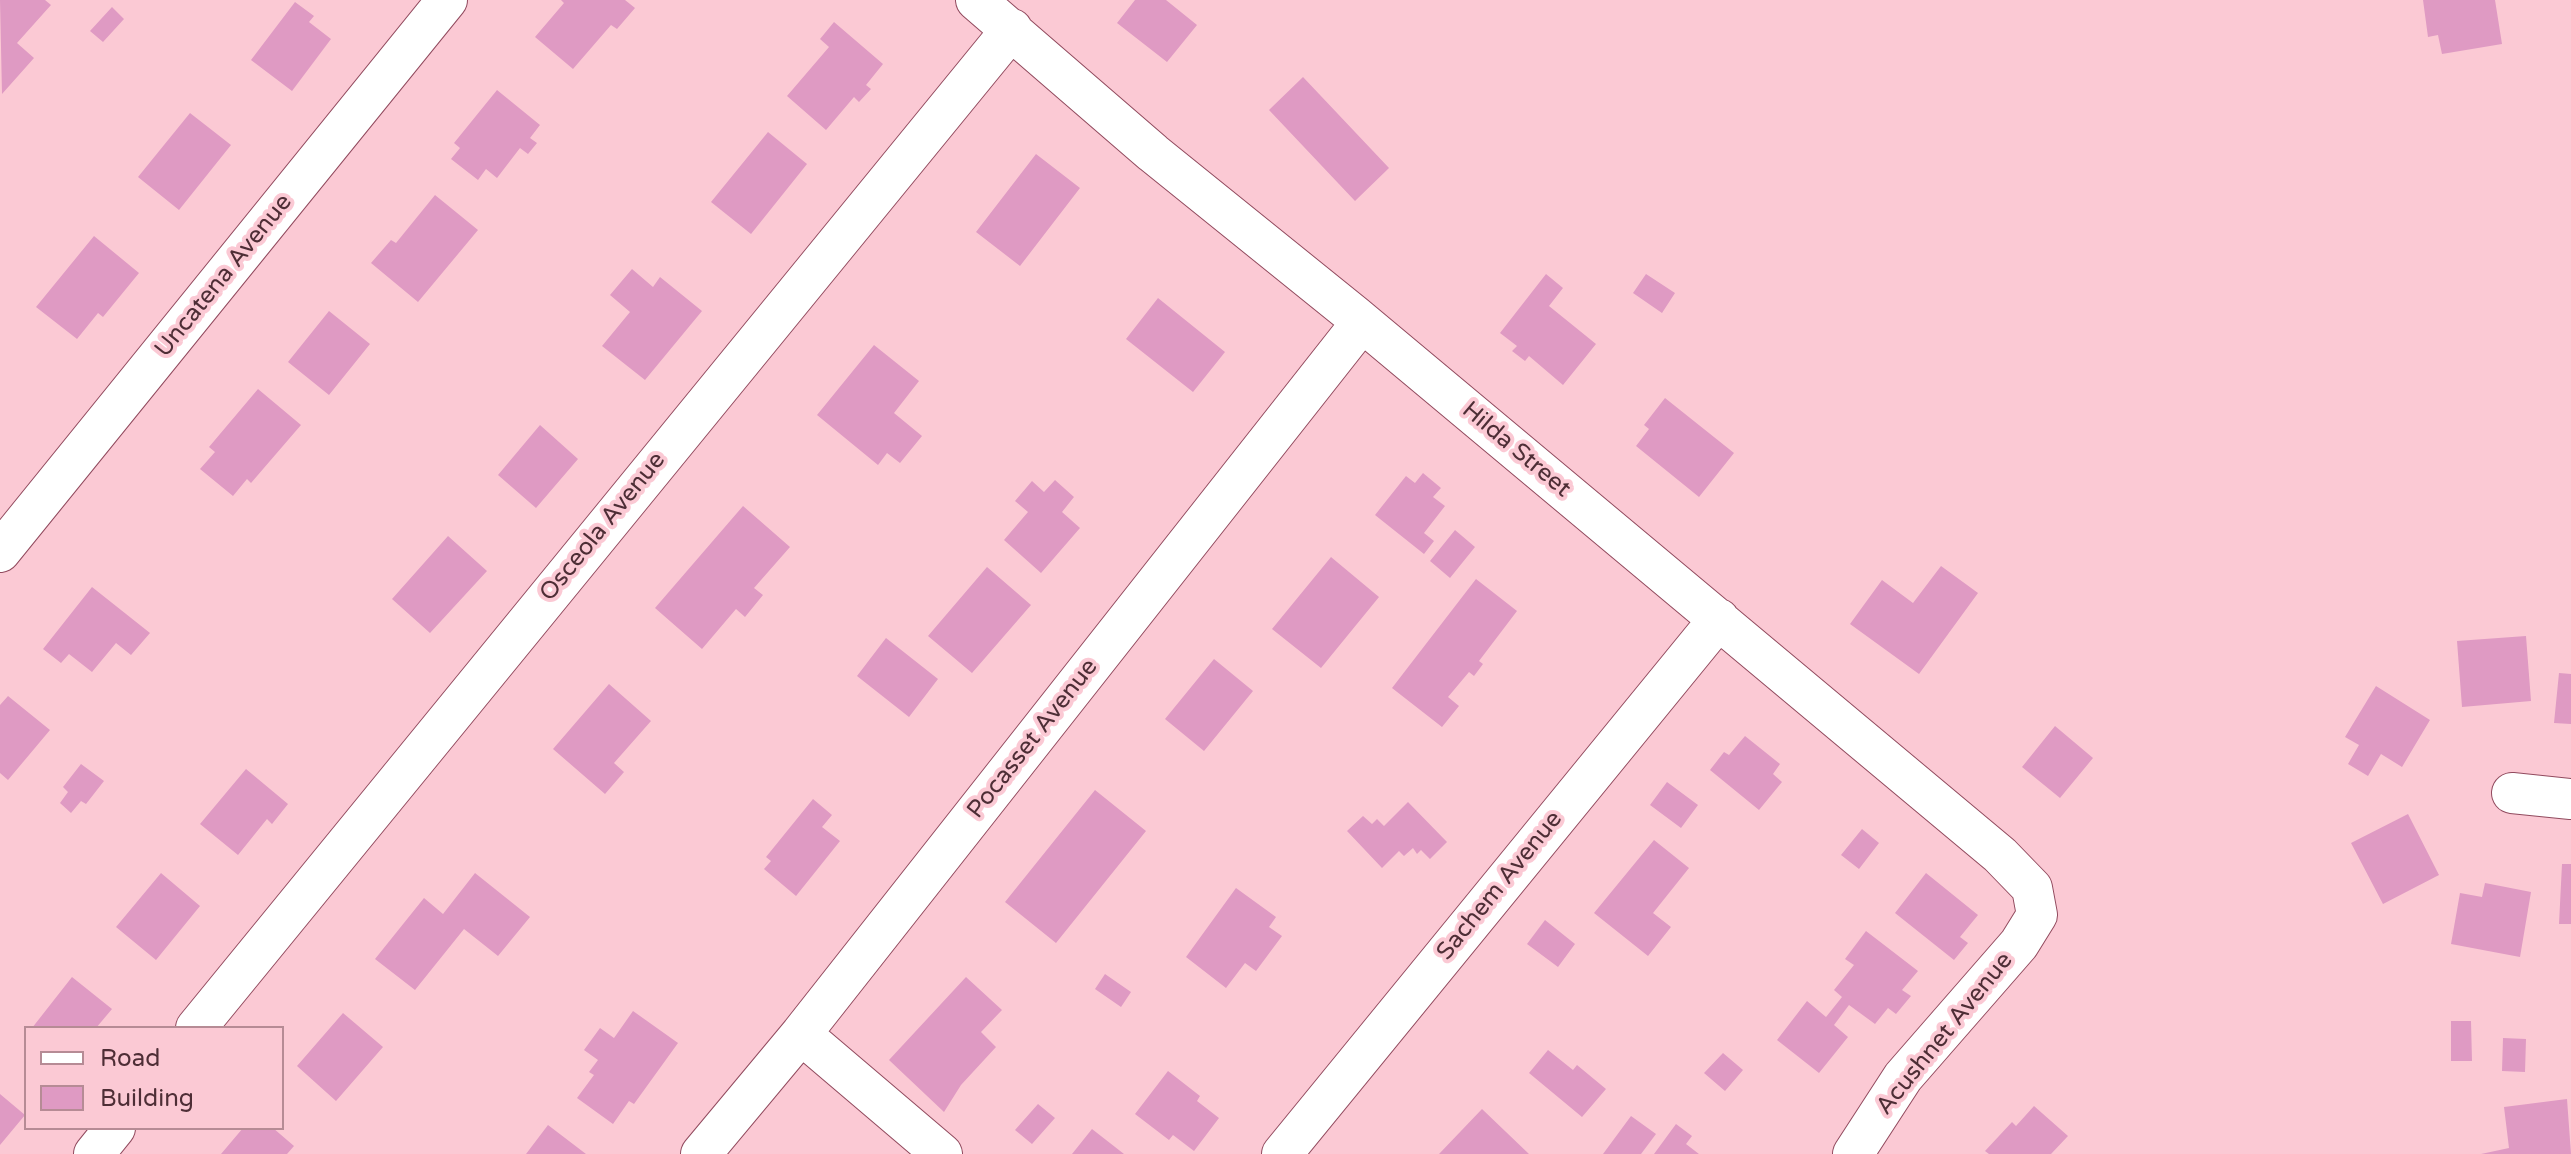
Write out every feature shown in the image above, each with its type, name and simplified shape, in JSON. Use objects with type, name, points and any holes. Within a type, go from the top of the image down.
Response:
[{"type":"street","name":"Uncatena Avenue","points":[[0,552],[447,0]]},
{"type":"street","name":"Hilda Street","points":[[976,0],[1153,153],[1362,322],[2000,855],[2032,888],[2037,913]]},
{"type":"street","name":"Osceola Avenue","points":[[198,1026],[1012,29]]},
{"type":"street","name":"Pocasset Avenue","points":[[701,1154],[801,1034],[1362,322]]},
{"type":"street","name":"Sachem Avenue","points":[[1282,1154],[1719,619]]},
{"type":"street","points":[[2512,793],[2571,799]]},
{"type":"street","name":"Acushnet Avenue","points":[[1853,1154],[1903,1077],[2019,944],[2037,913]]},
{"type":"street","points":[[801,1034],[942,1154]]},
{"type":"street","points":[[94,1154],[113,1130]]},
{"type":"building","points":[[0,0],[45,0],[51,5],[17,43],[34,58],[2,94]]},
{"type":"building","points":[[561,0],[625,0],[635,8],[617,29],[611,25],[573,69],[535,37],[564,3]]},
{"type":"building","points":[[1135,0],[1166,0],[1197,25],[1167,62],[1117,23]]},
{"type":"building","points":[[2423,0],[2495,0],[2502,44],[2442,54],[2438,35],[2428,37]]},
{"type":"building","points":[[295,2],[314,16],[309,22],[331,39],[292,91],[251,60]]},
{"type":"building","points":[[112,7],[124,19],[103,42],[90,31]]},
{"type":"building","points":[[834,22],[883,64],[866,85],[871,89],[859,102],[854,97],[826,130],[787,96],[829,47],[820,39]]},
{"type":"building","points":[[1303,77],[1389,168],[1355,201],[1269,110]]},
{"type":"building","points":[[497,90],[540,125],[530,138],[537,143],[528,154],[520,148],[497,178],[486,169],[478,180],[451,159],[460,148],[454,143]]},
{"type":"building","points":[[190,113],[231,145],[179,210],[138,177]]},
{"type":"building","points":[[768,132],[807,164],[751,234],[711,202]]},
{"type":"building","points":[[1036,154],[1080,188],[1020,266],[976,232]]},
{"type":"building","points":[[435,195],[478,230],[418,302],[371,263],[391,240],[396,243]]},
{"type":"building","points":[[94,236],[139,273],[103,317],[98,313],[77,339],[36,307]]},
{"type":"building","points":[[632,269],[653,287],[660,277],[702,311],[645,380],[602,346],[630,312],[610,295]]},
{"type":"building","points":[[1546,274],[1563,288],[1549,306],[1596,344],[1563,385],[1529,356],[1525,361],[1512,351],[1517,346],[1500,333]]},
{"type":"building","points":[[1646,274],[1675,293],[1662,313],[1633,293]]},
{"type":"building","points":[[1158,298],[1225,352],[1193,392],[1126,339]]},
{"type":"building","points":[[329,311],[370,344],[329,395],[288,362]]},
{"type":"building","points":[[874,345],[919,381],[894,413],[922,436],[900,463],[887,453],[878,465],[817,415]]},
{"type":"building","points":[[258,389],[301,425],[251,483],[247,479],[233,496],[200,469],[215,452],[209,447]]},
{"type":"building","points":[[1665,398],[1734,453],[1699,497],[1636,446],[1649,429],[1644,425]]},
{"type":"building","points":[[540,425],[578,459],[536,508],[498,475]]},
{"type":"building","points":[[1423,473],[1441,488],[1433,497],[1445,506],[1424,533],[1434,541],[1424,554],[1375,515],[1406,476],[1415,483]]},
{"type":"building","points":[[1055,480],[1074,497],[1062,512],[1080,528],[1041,573],[1004,540],[1028,512],[1015,501],[1032,481],[1044,492]]},
{"type":"building","points":[[743,506],[790,547],[754,588],[763,595],[745,617],[736,609],[702,649],[655,608]]},
{"type":"building","points":[[1455,530],[1475,547],[1450,578],[1430,561]]},
{"type":"building","points":[[448,536],[487,571],[430,633],[392,599]]},
{"type":"building","points":[[1331,557],[1379,597],[1321,668],[1272,629]]},
{"type":"building","points":[[1941,566],[1978,593],[1919,674],[1850,624],[1882,580],[1913,603]]},
{"type":"building","points":[[987,567],[1031,605],[972,673],[928,636]]},
{"type":"building","points":[[1476,579],[1517,611],[1479,661],[1483,664],[1474,676],[1469,672],[1448,697],[1459,706],[1442,727],[1392,688]]},
{"type":"building","points":[[92,587],[150,633],[131,655],[116,643],[92,672],[69,654],[61,663],[43,649]]},
{"type":"building","points":[[2526,636],[2531,701],[2462,707],[2457,641]]},
{"type":"building","points":[[886,638],[938,679],[909,717],[857,676]]},
{"type":"building","points":[[1214,659],[1253,691],[1204,751],[1165,719]]},
{"type":"building","points":[[2559,673],[2571,674],[2571,724],[2554,723]]},
{"type":"building","points":[[609,684],[651,721],[614,763],[624,772],[605,794],[553,749]]},
{"type":"building","points":[[2376,686],[2430,720],[2402,767],[2381,754],[2368,776],[2348,764],[2359,745],[2345,737]]},
{"type":"building","points":[[8,696],[50,730],[8,780],[0,773],[0,705]]},
{"type":"building","points":[[2055,726],[2093,758],[2060,798],[2022,767]]},
{"type":"building","points":[[1745,736],[1780,764],[1773,774],[1782,782],[1759,810],[1710,770],[1724,752],[1729,755]]},
{"type":"building","points":[[81,764],[104,781],[86,804],[81,801],[71,813],[60,803],[68,792],[63,787]]},
{"type":"building","points":[[246,769],[288,804],[272,824],[267,819],[238,855],[200,824]]},
{"type":"building","points":[[1667,782],[1698,805],[1681,828],[1650,805]]},
{"type":"building","points":[[1095,790],[1146,831],[1056,943],[1005,902]]},
{"type":"building","points":[[813,799],[832,815],[822,827],[840,841],[796,896],[764,869],[771,861],[766,857]]},
{"type":"building","points":[[1408,802],[1447,842],[1430,859],[1421,850],[1417,854],[1413,848],[1404,856],[1399,851],[1382,868],[1347,831],[1363,816],[1372,824],[1377,819],[1384,826]]},
{"type":"building","points":[[2408,814],[2439,875],[2383,904],[2351,843]]},
{"type":"building","points":[[1862,829],[1879,843],[1859,869],[1841,855]]},
{"type":"building","points":[[1654,840],[1689,868],[1653,913],[1671,927],[1648,956],[1594,913]]},
{"type":"building","points":[[2562,864],[2571,864],[2571,924],[2559,924]]},
{"type":"building","points":[[161,873],[200,906],[156,960],[116,927]]},
{"type":"building","points":[[475,873],[530,917],[498,956],[464,929],[415,990],[375,959],[424,898],[443,914]]},
{"type":"building","points":[[1926,873],[1978,915],[1960,937],[1968,943],[1954,960],[1895,913]]},
{"type":"building","points":[[2485,883],[2531,892],[2520,957],[2451,944],[2460,893],[2482,897]]},
{"type":"building","points":[[1236,888],[1276,917],[1269,927],[1282,936],[1256,971],[1245,963],[1226,988],[1186,957]]},
{"type":"building","points":[[1545,920],[1575,944],[1558,967],[1527,944]]},
{"type":"building","points":[[1866,931],[1918,971],[1902,990],[1911,996],[1896,1014],[1888,1008],[1875,1024],[1849,1005],[1834,1025],[1848,1037],[1819,1073],[1777,1040],[1807,1001],[1826,1017],[1842,997],[1834,990],[1854,965],[1845,959]]},
{"type":"building","points":[[1105,974],[1131,992],[1121,1007],[1095,989]]},
{"type":"building","points":[[72,977],[112,1009],[98,1026],[34,1026]]},
{"type":"building","points":[[966,977],[1002,1010],[981,1032],[996,1047],[961,1085],[944,1112],[889,1060]]},
{"type":"building","points":[[633,1011],[678,1043],[634,1104],[629,1101],[613,1124],[577,1098],[594,1075],[589,1072],[598,1060],[584,1050],[600,1028],[614,1038]]},
{"type":"building","points":[[343,1013],[383,1047],[336,1101],[297,1066]]},
{"type":"building","points":[[2451,1021],[2471,1021],[2472,1061],[2451,1061]]},
{"type":"building","points":[[2503,1038],[2526,1039],[2525,1072],[2502,1071]]},
{"type":"building","points":[[1548,1050],[1573,1070],[1577,1065],[1606,1089],[1582,1117],[1529,1073]]},
{"type":"building","points":[[1723,1053],[1743,1070],[1725,1091],[1704,1073]]},
{"type":"building","points":[[1168,1071],[1200,1096],[1197,1101],[1219,1118],[1194,1151],[1173,1135],[1169,1140],[1135,1114]]},
{"type":"building","points":[[0,1094],[24,1116],[0,1145]]},
{"type":"building","points":[[2567,1099],[2571,1154],[2481,1154],[2509,1148],[2504,1107]]},
{"type":"building","points":[[1038,1104],[1055,1118],[1032,1144],[1015,1130]]},
{"type":"building","points":[[2034,1106],[2068,1136],[2051,1154],[1989,1154],[1985,1151],[2012,1122],[2016,1126]]},
{"type":"building","points":[[1482,1109],[1529,1154],[1439,1154]]},
{"type":"building","points":[[1631,1116],[1656,1134],[1641,1154],[1603,1154]]},
{"type":"building","points":[[1676,1124],[1692,1136],[1686,1144],[1699,1154],[1654,1154]]},
{"type":"building","points":[[548,1125],[586,1154],[526,1154]]},
{"type":"building","points":[[1092,1129],[1124,1154],[1072,1154]]},
{"type":"building","points":[[241,1130],[275,1130],[294,1146],[287,1154],[221,1154]]}]
